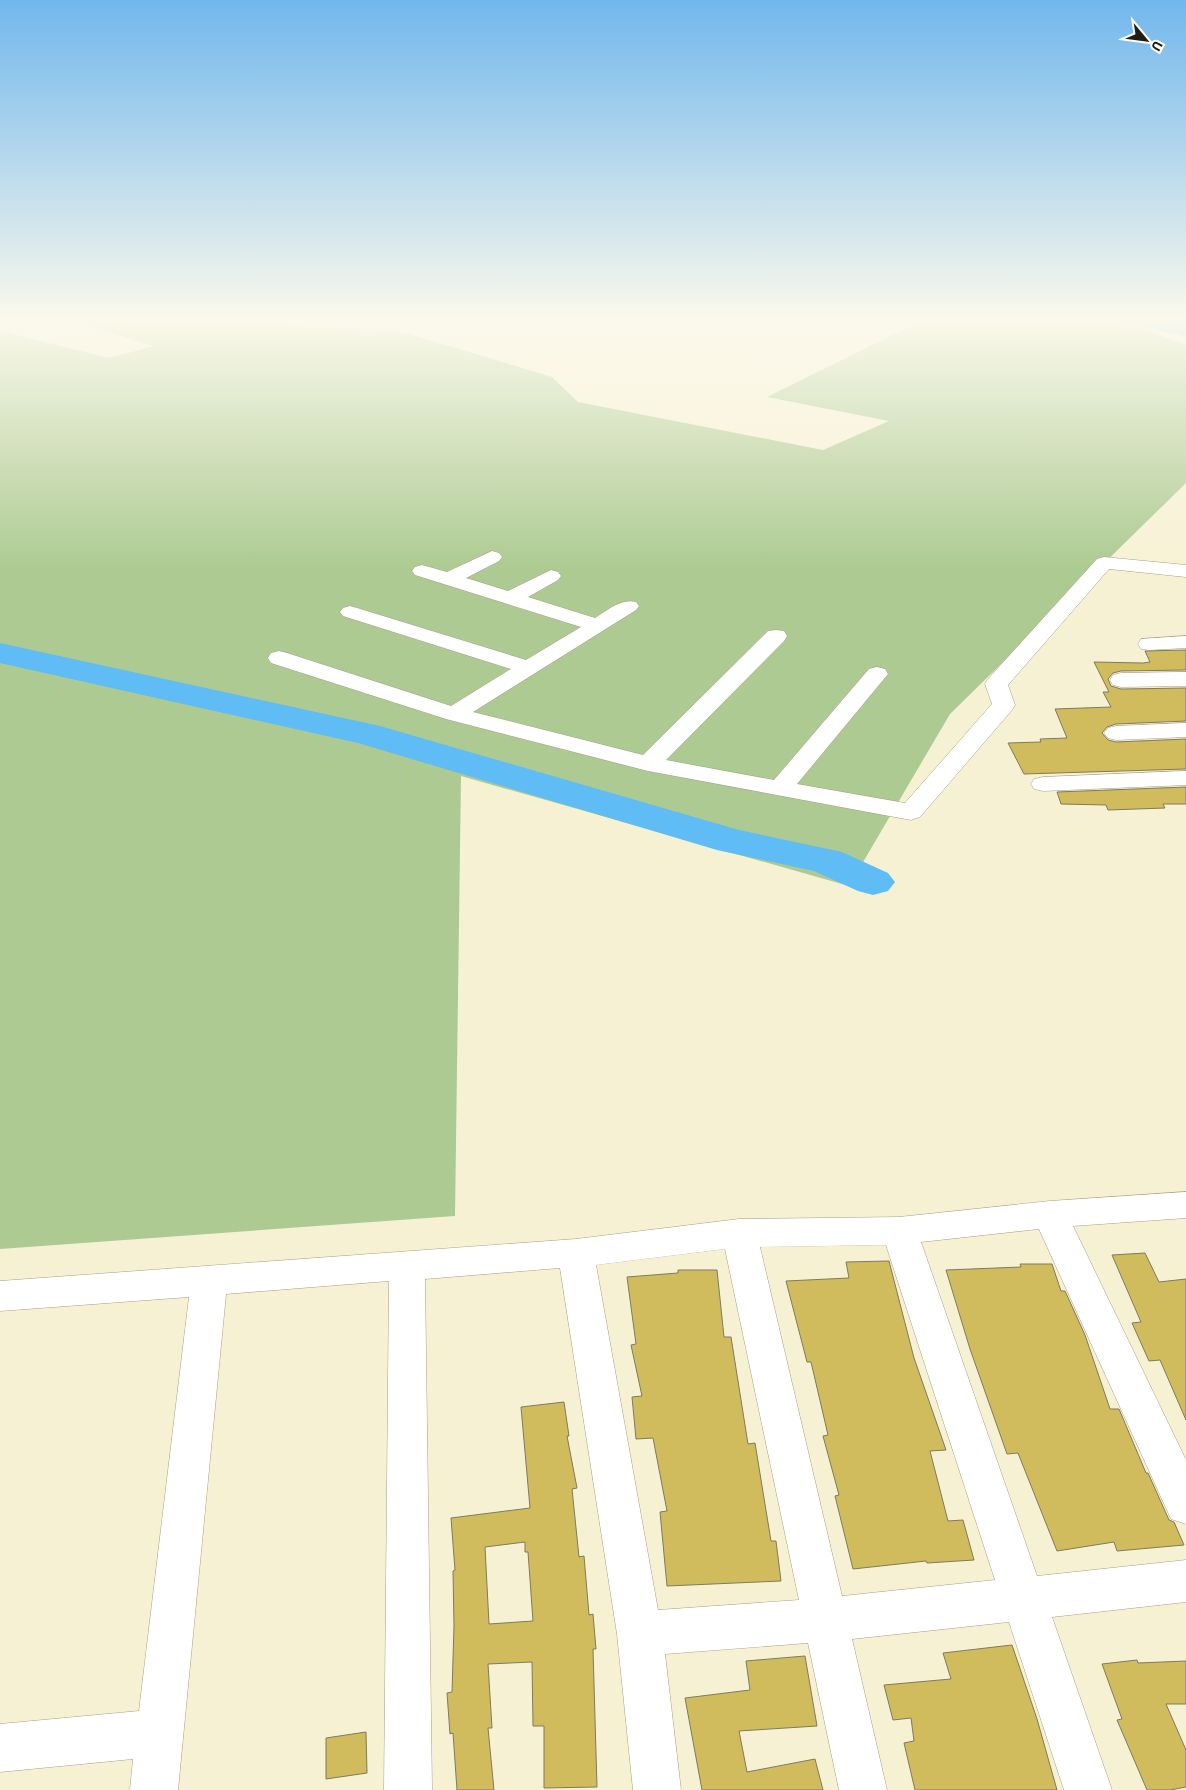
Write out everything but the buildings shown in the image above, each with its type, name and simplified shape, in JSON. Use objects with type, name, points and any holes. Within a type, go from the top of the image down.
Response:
[{"type":"street","points":[[449,579],[492,557]]},
{"type":"street","points":[[279,658],[454,714],[648,764],[911,812],[1004,705],[996,684],[1104,563],[1186,570]]},
{"type":"street","points":[[422,571],[597,625]]},
{"type":"street","points":[[511,598],[551,576]]},
{"type":"street","points":[[454,714],[628,606]]},
{"type":"street","points":[[350,612],[529,668]]},
{"type":"street","points":[[648,764],[776,636]]},
{"type":"street","points":[[1148,644],[1186,642]]},
{"type":"street","points":[[780,788],[877,674]]},
{"type":"street","points":[[1122,680],[1186,679]]},
{"type":"street","points":[[1116,733],[1186,730]]},
{"type":"street","points":[[1043,784],[1186,778]]},
{"type":"street","points":[[0,1296],[576,1253],[739,1233],[899,1231],[1050,1214],[1186,1205]]},
{"type":"street","points":[[1050,1214],[1186,1505]]},
{"type":"street","points":[[899,1231],[1088,1790]]},
{"type":"street","points":[[739,1233],[862,1790]]},
{"type":"street","points":[[576,1253],[640,1634],[656,1790]]},
{"type":"street","points":[[407,1265],[408,1790]]},
{"type":"street","points":[[154,1790],[209,1280]]},
{"type":"street","points":[[640,1634],[825,1620],[1186,1581]]},
{"type":"street","points":[[0,1748],[160,1732]]},
{"type":"green space","points":[[0,404],[586,404],[823,450],[889,421],[800,404],[1186,404],[1186,483],[950,714],[849,886],[461,776],[455,1216],[0,1249]]},
{"type":"waterway","points":[[0,653],[367,734],[732,841],[827,861],[873,882]]}]
